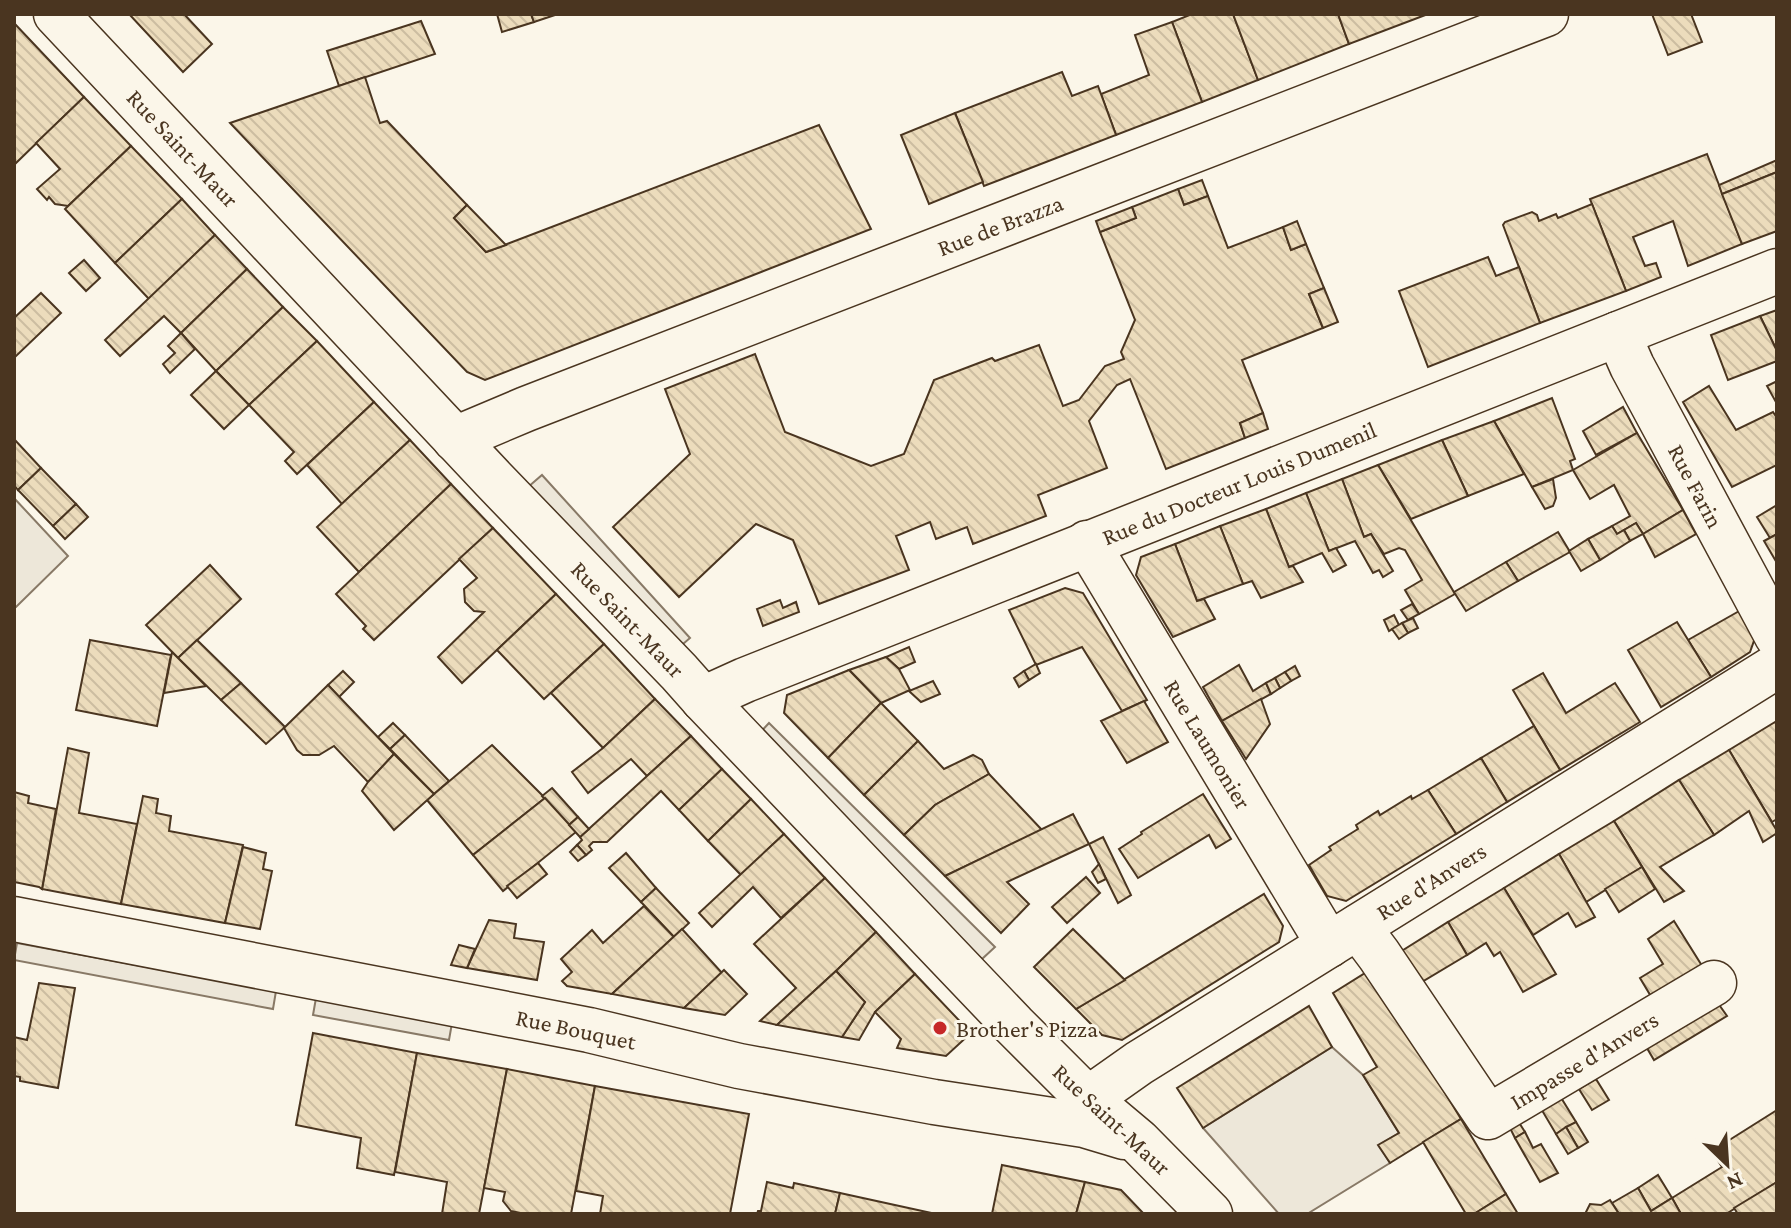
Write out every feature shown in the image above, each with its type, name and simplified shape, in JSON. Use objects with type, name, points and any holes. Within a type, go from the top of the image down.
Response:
[{"type":"street","name":"Rue Saint-Maur","points":[[56,14],[455,439],[1014,1025],[1088,1099],[1138,1141],[1210,1214]]},
{"type":"street","name":"Rue de Brazza","points":[[455,439],[1546,14]]},
{"type":"street","name":"Rue du Docteur Louis Dumenil","points":[[703,699],[1087,543],[1777,271]]},
{"type":"street","name":"Rue Farin","points":[[1618,334],[1632,366],[1777,636]]},
{"type":"street","name":"Rue Laumonier","points":[[1087,543],[1344,936]]},
{"type":"street","name":"Rue d'Anvers","points":[[1088,1099],[1139,1063],[1777,666]]},
{"type":"street","name":"Rue Bouquet","points":[[14,919],[589,1030],[739,1066],[934,1102],[1084,1125],[1138,1141]]},
{"type":"street","name":"Impasse d'Anvers","points":[[1344,936],[1379,955],[1488,1117],[1714,983]]},
{"type":"shaded area","points":[[542,475],[690,638],[676,650],[528,487]]},
{"type":"shaded area","points":[[14,498],[68,556],[16,607],[14,607]]},
{"type":"shaded area","points":[[769,723],[995,947],[982,959],[757,736]]},
{"type":"shaded area","points":[[17,943],[276,991],[273,1009],[14,960]]},
{"type":"shaded area","points":[[316,998],[452,1023],[449,1040],[313,1015]]},
{"type":"shaded area","points":[[1332,1047],[1363,1075],[1399,1133],[1379,1145],[1390,1163],[1307,1214],[1279,1214],[1203,1128]]},
{"type":"building","points":[[129,14],[184,14],[212,44],[183,72]]},
{"type":"building","points":[[497,14],[531,14],[534,22],[502,32]]},
{"type":"building","points":[[531,14],[558,14],[534,22]]},
{"type":"building","points":[[1192,14],[1233,14],[1258,80],[1202,102],[1172,22]]},
{"type":"building","points":[[1233,14],[1338,14],[1349,44],[1258,80]]},
{"type":"building","points":[[1338,14],[1428,14],[1349,44]]},
{"type":"building","points":[[1652,14],[1691,14],[1702,42],[1668,55]]},
{"type":"building","points":[[421,21],[435,54],[339,86],[327,51]]},
{"type":"building","points":[[1172,22],[1202,102],[1116,135],[1101,94],[1149,75],[1135,35]]},
{"type":"building","points":[[14,23],[84,97],[16,163],[14,161]]},
{"type":"building","points":[[1062,72],[1072,96],[1098,86],[1116,135],[984,186],[955,113]]},
{"type":"building","points":[[365,77],[380,123],[387,121],[467,205],[454,218],[486,252],[819,125],[871,229],[485,380],[467,372],[230,123]]},
{"type":"building","points":[[84,97],[131,146],[68,206],[55,204],[37,189],[60,169],[36,143]]},
{"type":"building","points":[[955,113],[983,182],[929,204],[901,135]]},
{"type":"building","points":[[131,146],[182,199],[115,263],[65,209]]},
{"type":"building","points":[[1707,154],[1742,244],[1688,266],[1673,221],[1633,237],[1645,266],[1656,263],[1661,277],[1626,291],[1590,199]]},
{"type":"building","points":[[1777,160],[1777,172],[1722,194],[1719,185]]},
{"type":"building","points":[[1777,172],[1777,231],[1742,244],[1722,194]]},
{"type":"building","points":[[1202,180],[1208,196],[1184,205],[1178,189]]},
{"type":"building","points":[[1178,189],[1184,205],[1208,196],[1228,248],[1283,227],[1291,250],[1306,244],[1324,288],[1309,294],[1323,328],[1242,360],[1263,413],[1240,423],[1245,438],[1166,469],[1130,379],[1117,385],[1089,421],[1107,468],[1038,495],[1046,516],[973,544],[967,527],[936,539],[930,522],[896,536],[909,570],[819,604],[793,540],[756,524],[679,597],[613,527],[690,454],[665,389],[755,354],[785,432],[871,466],[904,454],[934,380],[992,358],[995,361],[1039,345],[1063,406],[1079,400],[1105,366],[1124,359],[1121,352],[1135,320],[1100,232],[1136,218],[1132,207]]},
{"type":"building","points":[[182,199],[215,235],[149,299],[115,263]]},
{"type":"building","points":[[1592,204],[1626,291],[1540,323],[1503,225],[1532,212],[1539,221],[1556,214],[1558,218]]},
{"type":"building","points":[[467,205],[506,245],[486,252],[454,218]]},
{"type":"building","points":[[1132,207],[1136,218],[1100,232],[1096,221]]},
{"type":"building","points":[[1297,221],[1306,244],[1291,250],[1283,227]]},
{"type":"building","points":[[215,235],[247,269],[181,333],[164,316],[120,356],[105,340]]},
{"type":"building","points":[[1488,257],[1496,276],[1519,267],[1540,323],[1428,367],[1399,291]]},
{"type":"building","points":[[84,260],[100,278],[86,291],[69,273]]},
{"type":"building","points":[[247,269],[283,307],[216,371],[181,333]]},
{"type":"building","points":[[1324,288],[1338,322],[1323,328],[1309,294]]},
{"type":"building","points":[[41,293],[61,313],[14,358],[14,318]]},
{"type":"building","points":[[283,307],[317,341],[249,405],[216,371]]},
{"type":"building","points":[[1777,310],[1777,351],[1760,316]]},
{"type":"building","points":[[1760,316],[1777,351],[1777,361],[1728,380],[1711,335]]},
{"type":"building","points":[[181,333],[195,349],[170,373],[163,364],[175,353],[168,346]]},
{"type":"building","points":[[317,341],[374,402],[297,474],[285,461],[294,452],[249,405]]},
{"type":"building","points":[[216,371],[249,405],[224,429],[191,395]]},
{"type":"building","points":[[1777,381],[1777,404],[1767,386]]},
{"type":"building","points":[[1709,386],[1736,430],[1773,412],[1777,418],[1777,465],[1732,487],[1683,402]]},
{"type":"building","points":[[1552,398],[1575,459],[1570,461],[1573,470],[1532,487],[1494,421]]},
{"type":"building","points":[[374,402],[410,440],[342,504],[307,465]]},
{"type":"building","points":[[1623,407],[1637,433],[1596,455],[1583,431]]},
{"type":"building","points":[[1263,413],[1268,429],[1245,438],[1240,423]]},
{"type":"building","points":[[1494,421],[1524,474],[1468,496],[1442,440]]},
{"type":"building","points":[[1637,433],[1683,510],[1643,534],[1636,523],[1617,534],[1612,526],[1630,516],[1614,485],[1590,499],[1573,470]]},
{"type":"building","points":[[14,439],[41,468],[18,490],[14,485]]},
{"type":"building","points":[[410,440],[451,484],[359,572],[317,527]]},
{"type":"building","points":[[1442,440],[1468,496],[1411,519],[1378,465]]},
{"type":"building","points":[[1378,465],[1455,594],[1419,614],[1405,590],[1422,580],[1405,550],[1399,548],[1384,554],[1371,534],[1364,537],[1342,479]]},
{"type":"building","points":[[41,468],[76,504],[53,526],[18,490]]},
{"type":"building","points":[[1342,479],[1364,537],[1371,534],[1393,571],[1383,577],[1379,570],[1373,573],[1355,541],[1329,551],[1306,493]]},
{"type":"building","points":[[1553,479],[1556,498],[1553,506],[1545,509],[1532,487]]},
{"type":"building","points":[[451,484],[493,528],[374,640],[363,629],[366,626],[336,594]]},
{"type":"building","points":[[1306,493],[1329,551],[1336,548],[1346,565],[1333,572],[1322,553],[1289,567],[1266,509]]},
{"type":"building","points":[[76,504],[88,517],[65,539],[53,526]]},
{"type":"building","points":[[1777,505],[1777,534],[1770,538],[1757,517]]},
{"type":"building","points":[[1266,509],[1289,567],[1293,566],[1303,582],[1261,598],[1252,581],[1243,584],[1220,526]]},
{"type":"building","points":[[1683,510],[1696,534],[1655,557],[1643,534]]},
{"type":"building","points":[[1636,523],[1643,534],[1630,541],[1624,530]]},
{"type":"building","points":[[1220,526],[1243,584],[1197,601],[1175,544]]},
{"type":"building","points":[[1612,526],[1617,534],[1624,530],[1630,541],[1600,560],[1588,539]]},
{"type":"building","points":[[493,528],[556,594],[462,683],[438,657],[484,612],[474,611],[465,602],[464,589],[477,578],[459,559]]},
{"type":"building","points":[[1558,532],[1570,552],[1518,581],[1506,562]]},
{"type":"building","points":[[1777,534],[1777,563],[1764,541]]},
{"type":"building","points":[[1588,539],[1600,560],[1581,571],[1569,551]]},
{"type":"building","points":[[1175,544],[1197,601],[1204,599],[1215,619],[1173,637],[1136,575],[1141,557]]},
{"type":"building","points":[[1506,562],[1518,581],[1466,611],[1454,592]]},
{"type":"building","points":[[210,565],[241,599],[178,658],[146,625]]},
{"type":"building","points":[[1065,588],[1083,593],[1147,700],[1122,711],[1082,647],[1036,665],[1009,610]]},
{"type":"building","points":[[556,594],[604,644],[544,699],[497,650]]},
{"type":"building","points":[[780,600],[783,608],[796,602],[799,612],[763,626],[757,609]]},
{"type":"building","points":[[1412,604],[1419,614],[1408,620],[1401,610]]},
{"type":"building","points":[[1741,610],[1756,635],[1750,652],[1711,677],[1688,640]]},
{"type":"building","points":[[1394,615],[1399,625],[1389,631],[1384,620]]},
{"type":"building","points":[[1413,618],[1418,628],[1408,633],[1402,623]]},
{"type":"building","points":[[1677,622],[1711,677],[1661,707],[1628,650]]},
{"type":"building","points":[[1402,623],[1408,633],[1399,639],[1392,629]]},
{"type":"building","points":[[90,640],[171,655],[157,726],[76,710]]},
{"type":"building","points":[[197,640],[241,683],[221,700],[178,658]]},
{"type":"building","points":[[604,644],[655,699],[603,748],[551,693]]},
{"type":"building","points":[[909,647],[915,662],[899,669],[886,657]]},
{"type":"building","points":[[172,652],[206,686],[164,693]]},
{"type":"building","points":[[886,657],[899,669],[910,690],[881,703],[849,670]]},
{"type":"building","points":[[1036,664],[1040,673],[1029,680],[1024,671]]},
{"type":"building","points":[[1239,665],[1253,691],[1266,683],[1271,694],[1222,721],[1203,687]]},
{"type":"building","points":[[1295,666],[1300,676],[1291,681],[1285,672]]},
{"type":"building","points":[[849,670],[881,703],[828,758],[784,713],[787,695]]},
{"type":"building","points":[[343,671],[354,682],[339,697],[328,685]]},
{"type":"building","points":[[1024,671],[1029,680],[1019,687],[1014,678]]},
{"type":"building","points":[[1285,672],[1291,681],[1280,688],[1275,678]]},
{"type":"building","points":[[1543,673],[1566,713],[1615,683],[1640,722],[1560,770],[1513,690]]},
{"type":"building","points":[[1275,678],[1280,688],[1271,694],[1266,683]]},
{"type":"building","points":[[933,681],[940,694],[921,702],[909,691]]},
{"type":"building","points":[[241,683],[285,727],[266,744],[221,700]]},
{"type":"building","points":[[328,685],[394,754],[368,782],[334,746],[319,755],[303,755],[284,728]]},
{"type":"building","points":[[655,699],[691,736],[647,776],[631,759],[588,793],[572,772],[603,748]]},
{"type":"building","points":[[1261,699],[1270,724],[1246,759],[1222,721]]},
{"type":"building","points":[[1144,701],[1168,742],[1127,763],[1101,721]]},
{"type":"building","points":[[881,703],[918,741],[864,795],[828,758]]},
{"type":"building","points":[[1775,722],[1777,819],[1772,822],[1729,750]]},
{"type":"building","points":[[393,723],[405,735],[390,749],[378,737]]},
{"type":"building","points":[[1534,726],[1560,770],[1507,802],[1481,758]]},
{"type":"building","points":[[405,735],[449,781],[434,794],[390,749]]},
{"type":"building","points":[[691,736],[722,769],[679,810],[661,791],[607,842],[593,842],[589,846],[592,850],[586,855],[577,845],[582,840],[580,837]]},
{"type":"building","points":[[918,741],[944,769],[973,755],[982,760],[989,774],[935,805],[904,835],[864,795]]},
{"type":"building","points":[[492,745],[545,798],[473,855],[427,800]]},
{"type":"building","points":[[68,748],[89,753],[79,813],[137,824],[121,904],[42,889]]},
{"type":"building","points":[[1729,750],[1777,831],[1763,842],[1749,811],[1714,835],[1679,780]]},
{"type":"building","points":[[394,754],[434,794],[394,830],[362,791]]},
{"type":"building","points":[[1481,758],[1507,802],[1456,834],[1428,790]]},
{"type":"building","points":[[722,769],[751,799],[708,841],[679,810]]},
{"type":"building","points":[[989,774],[1042,830],[945,876],[904,835],[935,805]]},
{"type":"building","points":[[1679,780],[1714,835],[1660,867],[1684,891],[1664,902],[1614,821]]},
{"type":"building","points":[[552,788],[578,817],[569,825],[542,796]]},
{"type":"building","points":[[1428,790],[1456,834],[1346,901],[1327,896],[1309,865],[1331,850],[1329,847],[1358,829],[1356,825],[1378,811],[1380,815],[1411,796],[1412,799]]},
{"type":"building","points":[[14,792],[29,796],[28,803],[56,809],[42,889],[14,882]]},
{"type":"building","points":[[1203,794],[1231,839],[1216,848],[1209,835],[1138,878],[1119,849]]},
{"type":"building","points":[[143,796],[158,799],[156,813],[171,816],[169,831],[243,845],[225,923],[121,904]]},
{"type":"building","points":[[545,798],[576,832],[503,891],[473,855]]},
{"type":"building","points":[[751,799],[784,834],[741,875],[708,841]]},
{"type":"building","points":[[1073,814],[1089,844],[1007,882],[1029,904],[1001,933],[945,876]]},
{"type":"building","points":[[578,817],[589,829],[580,837],[569,825]]},
{"type":"building","points":[[1614,821],[1642,867],[1586,902],[1559,854]]},
{"type":"building","points":[[784,834],[825,878],[781,918],[753,887],[712,927],[699,913]]},
{"type":"building","points":[[1103,837],[1131,895],[1118,903],[1089,844]]},
{"type":"building","points":[[577,845],[586,855],[578,861],[570,852]]},
{"type":"building","points":[[243,847],[266,853],[263,869],[272,871],[260,929],[225,923]]},
{"type":"building","points":[[626,853],[656,888],[641,902],[609,868]]},
{"type":"building","points":[[1559,854],[1595,917],[1576,927],[1568,913],[1533,935],[1504,888]]},
{"type":"building","points":[[538,863],[547,874],[517,898],[507,886]]},
{"type":"building","points":[[1099,864],[1106,879],[1098,883],[1092,872]]},
{"type":"building","points":[[1642,867],[1655,889],[1619,912],[1605,889]]},
{"type":"building","points":[[1086,877],[1100,893],[1067,923],[1052,907]]},
{"type":"building","points":[[825,878],[876,932],[777,1025],[760,1021],[796,988],[754,944]]},
{"type":"building","points":[[656,888],[689,923],[674,937],[641,902]]},
{"type":"building","points":[[1504,888],[1556,974],[1523,992],[1500,952],[1494,956],[1486,943],[1467,955],[1448,922]]},
{"type":"building","points":[[1264,894],[1283,926],[1279,942],[1122,1040],[1102,1035],[1076,1009]]},
{"type":"building","points":[[644,906],[674,937],[612,994],[567,986],[562,981],[572,972],[561,959],[592,930],[603,943]]},
{"type":"building","points":[[489,920],[516,924],[514,938],[544,942],[537,980],[467,968]]},
{"type":"building","points":[[1674,921],[1709,977],[1658,1008],[1640,978],[1663,964],[1648,939]]},
{"type":"building","points":[[1448,922],[1467,955],[1410,989],[1392,957]]},
{"type":"building","points":[[682,929],[722,973],[684,1008],[612,994]]},
{"type":"building","points":[[1073,929],[1125,980],[1076,1009],[1034,967]]},
{"type":"building","points":[[876,932],[915,974],[875,1012],[859,1040],[842,1037],[865,1002],[836,971]]},
{"type":"building","points":[[459,945],[475,949],[467,968],[451,965]]},
{"type":"building","points":[[724,970],[747,994],[725,1015],[684,1008]]},
{"type":"building","points":[[1370,970],[1461,1119],[1390,1163],[1378,1145],[1399,1133],[1363,1075],[1377,1067],[1333,993]]},
{"type":"building","points":[[836,971],[865,1002],[842,1037],[777,1025]]},
{"type":"building","points":[[915,974],[971,1033],[946,1056],[897,1048],[901,1039],[875,1012]]},
{"type":"building","points":[[39,983],[75,988],[58,1088],[20,1081],[20,1077],[14,1076],[14,1037],[27,1040]]},
{"type":"building","points":[[1715,999],[1727,1016],[1654,1060],[1644,1043]]},
{"type":"building","points":[[1309,1006],[1332,1047],[1203,1128],[1177,1088]]},
{"type":"building","points":[[313,1033],[417,1053],[394,1175],[357,1168],[361,1138],[296,1125]]},
{"type":"building","points":[[417,1053],[507,1069],[479,1214],[442,1214],[447,1182],[395,1172]]},
{"type":"building","points":[[507,1069],[595,1086],[571,1214],[511,1211],[503,1201],[505,1192],[484,1188]]},
{"type":"building","points":[[1596,1079],[1609,1100],[1592,1110],[1579,1089]]},
{"type":"building","points":[[595,1086],[749,1114],[730,1214],[600,1214],[603,1196],[576,1191]]},
{"type":"building","points":[[1560,1096],[1576,1122],[1556,1134],[1540,1107]]},
{"type":"building","points":[[1777,1110],[1777,1182],[1726,1214],[1681,1214],[1672,1198],[1722,1167],[1712,1151]]},
{"type":"building","points":[[1461,1119],[1506,1194],[1474,1214],[1466,1214],[1423,1142]]},
{"type":"building","points":[[1518,1121],[1525,1132],[1515,1138],[1509,1126]]},
{"type":"building","points":[[1576,1122],[1588,1142],[1578,1148],[1566,1127]]},
{"type":"building","points":[[1566,1127],[1578,1148],[1568,1154],[1556,1134]]},
{"type":"building","points":[[1525,1132],[1533,1148],[1541,1144],[1558,1173],[1540,1182],[1515,1138]]},
{"type":"building","points":[[1002,1165],[1085,1182],[1076,1214],[992,1214]]},
{"type":"building","points":[[1658,1175],[1672,1198],[1651,1211],[1638,1188]]},
{"type":"building","points":[[767,1182],[793,1188],[794,1183],[840,1193],[835,1214],[757,1214],[761,1211]]},
{"type":"building","points":[[1085,1182],[1121,1190],[1144,1214],[1076,1214]]},
{"type":"building","points":[[1777,1182],[1777,1214],[1738,1214],[1734,1208]]},
{"type":"building","points":[[1638,1188],[1651,1211],[1672,1198],[1681,1214],[1619,1214],[1612,1203]]},
{"type":"building","points":[[840,1193],[936,1214],[835,1214]]},
{"type":"building","points":[[1506,1194],[1518,1214],[1474,1214]]},
{"type":"building","points":[[1610,1200],[1619,1214],[1585,1214],[1590,1204],[1601,1205]]},
{"type":"place","name":"Brother's Pizza","points":[[940,1028]]}]
